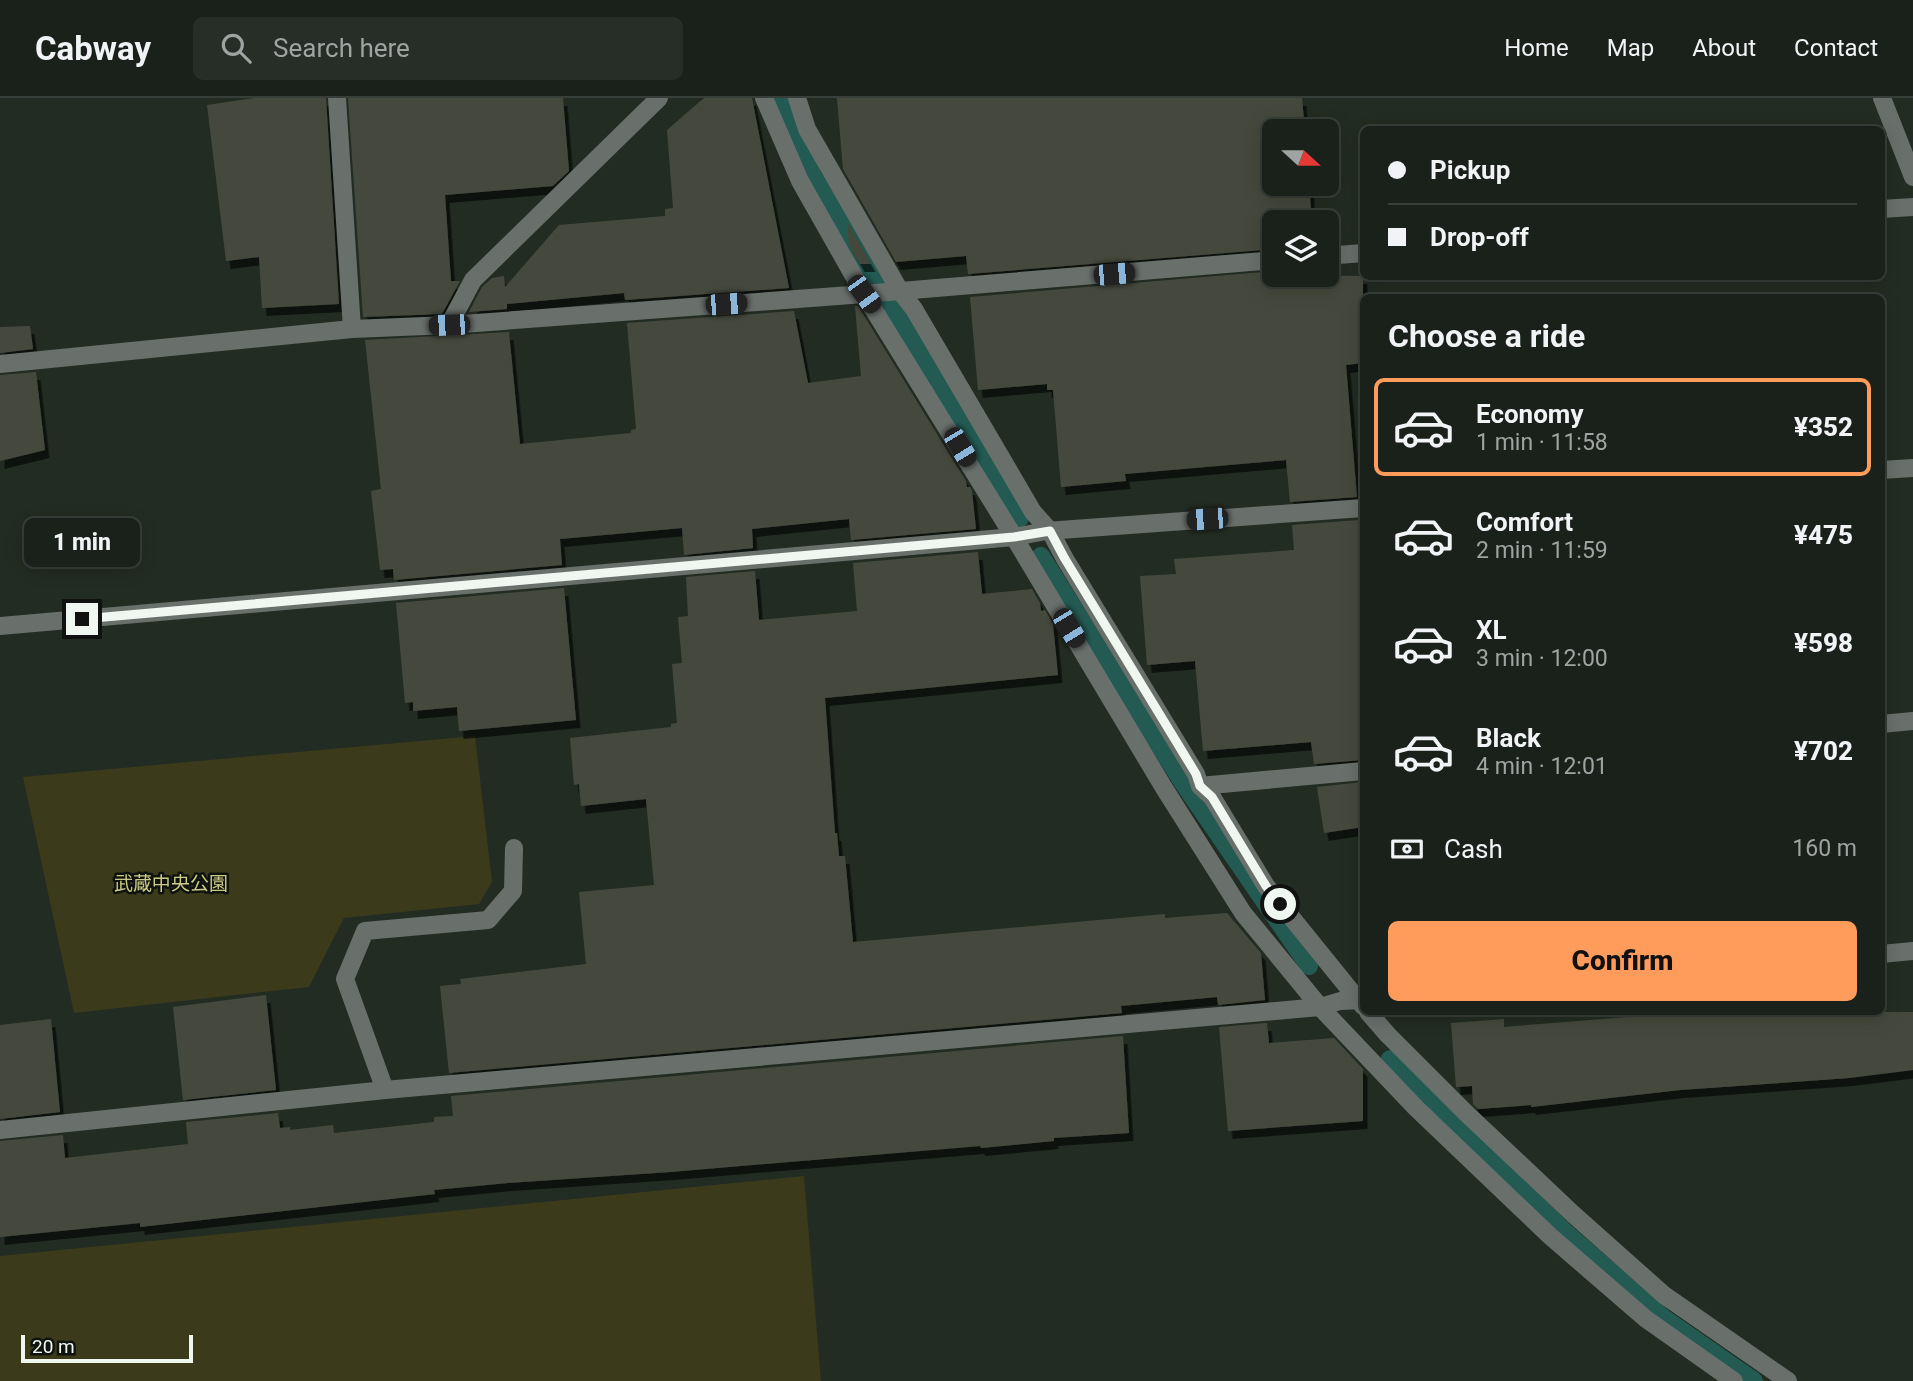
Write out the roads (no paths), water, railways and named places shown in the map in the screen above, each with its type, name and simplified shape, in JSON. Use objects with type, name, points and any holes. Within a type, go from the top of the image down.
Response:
[{"type":"street","points":[[337,98],[352,329]]},
{"type":"street","points":[[449,325],[473,280],[659,98]]},
{"type":"street","points":[[764,98],[800,181],[864,294],[1164,788],[1243,913],[1320,1007],[1416,1108],[1550,1236],[1646,1319],[1734,1381]]},
{"type":"street","points":[[797,98],[807,129],[900,291],[914,309],[1033,512],[1050,531],[1196,774],[1200,786],[1212,797],[1266,886],[1360,1000]]},
{"type":"street","points":[[1882,98],[1913,177]]},
{"type":"street","points":[[1885,209],[1913,207]]},
{"type":"street","points":[[1339,255],[1360,253]]},
{"type":"street","points":[[0,363],[352,329],[449,325],[864,294],[1262,261]]},
{"type":"street","points":[[1885,470],[1913,468]]},
{"type":"street","points":[[0,626],[1014,537],[1050,531],[1360,508]]},
{"type":"street","points":[[1885,724],[1913,721]]},
{"type":"street","points":[[1200,786],[1360,771]]},
{"type":"street","points":[[386,1090],[345,979],[365,931],[488,920],[513,891],[514,848]]},
{"type":"street","points":[[1885,954],[1913,951]]},
{"type":"street","points":[[0,1130],[386,1090],[1320,1007],[1340,1001],[1360,1004]]},
{"type":"street","points":[[1372,1015],[1388,1035],[1475,1122],[1653,1286],[1788,1381]]},
{"type":"waterway","points":[[781,98],[813,176],[1020,518]]},
{"type":"waterway","points":[[1041,556],[1183,783],[1309,966]]},
{"type":"waterway","points":[[1390,1059],[1564,1231],[1665,1319],[1754,1381]]},
{"type":"park label","name":"武蔵中央公園","points":[[171,883]]}]
